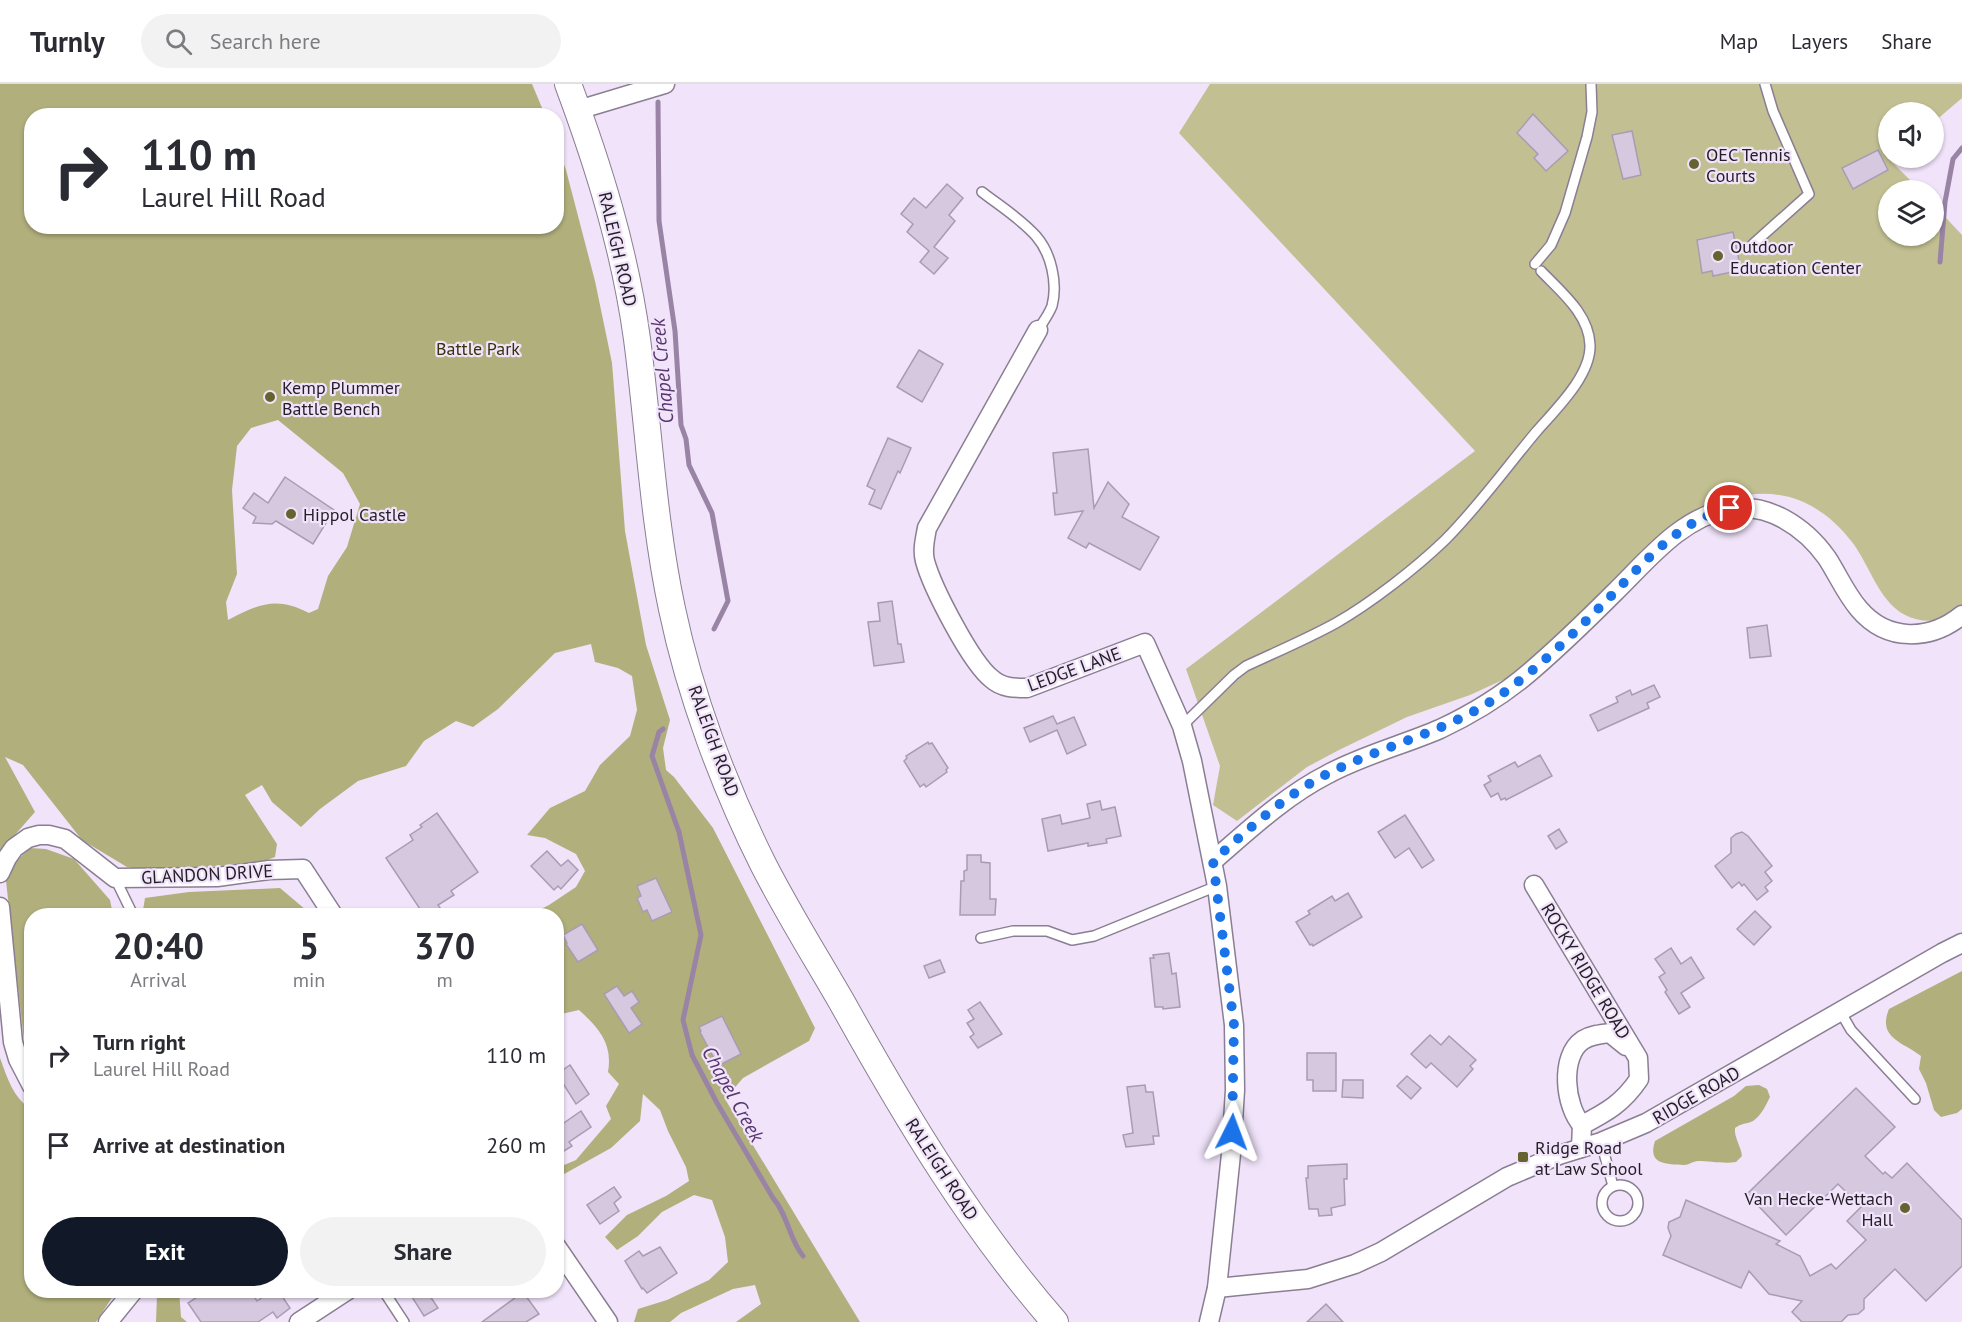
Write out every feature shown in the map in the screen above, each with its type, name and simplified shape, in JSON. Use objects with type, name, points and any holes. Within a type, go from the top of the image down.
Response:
[{"type":"main road","name":"RALEIGH ROAD","points":[[568,84],[614,221],[628,284],[637,341],[659,541],[673,612],[712,745],[763,864],[925,1146],[972,1218],[1030,1294],[1055,1322]]},
{"type":"street","points":[[578,110],[665,84]]},
{"type":"street","name":"LEDGE LANE","points":[[1038,330],[927,528],[923,546],[925,560],[943,604],[976,660],[991,679],[1009,688],[1027,688],[1145,643],[1182,726],[1192,761],[1213,861],[1234,1025],[1231,1154],[1217,1288],[1209,1322]]},
{"type":"street","points":[[1213,861],[1295,792],[1357,760],[1438,729],[1508,690],[1586,621],[1674,535],[1688,525],[1715,512],[1746,507],[1779,516],[1794,525],[1826,557],[1859,610],[1890,631],[1912,636],[1922,635],[1946,627],[1962,615]]},
{"type":"street","name":"GLANDON DRIVE","points":[[0,873],[14,849],[28,838],[49,835],[64,839],[115,878],[217,877],[269,870],[303,869],[328,908]]},
{"type":"street","name":"ROCKY RIDGE ROAD","points":[[1534,885],[1638,1058],[1639,1079],[1631,1090],[1613,1108],[1582,1125]]},
{"type":"street","points":[[0,907],[13,1042],[24,1071]]},
{"type":"street","name":"RIDGE ROAD","points":[[1217,1288],[1308,1279],[1345,1268],[1381,1252],[1507,1177],[1646,1123],[1962,943]]},
{"type":"street","name":"ROCKY RIDGE ROAD","points":[[1581,1148],[1582,1125],[1574,1117],[1567,1090],[1567,1071],[1572,1054],[1581,1040],[1610,1033],[1638,1058]]},
{"type":"street","points":[[564,1258],[608,1322]]},
{"type":"street","points":[[108,1322],[128,1298]]},
{"type":"street","points":[[299,1322],[336,1298]]},
{"type":"lane","points":[[1182,726],[1246,666],[1336,622],[1410,569],[1444,540],[1553,412],[1583,373],[1589,360],[1590,347],[1588,332],[1581,315],[1538,268],[1565,213],[1592,112],[1591,84]]},
{"type":"lane","points":[[1753,244],[1809,194],[1773,111],[1765,84]]},
{"type":"lane","points":[[982,192],[1035,234],[1047,254],[1053,275],[1052,305],[1038,330]]},
{"type":"lane","points":[[115,878],[130,908]]},
{"type":"lane","points":[[981,938],[1032,931],[1047,931],[1072,939],[1094,936],[1217,886]]},
{"type":"lane","points":[[1840,1011],[1851,1030],[1915,1099]]},
{"type":"lane","points":[[1601,1142],[1613,1186]]},
{"type":"lane","points":[[1613,1186],[1628,1186],[1638,1197],[1638,1210],[1628,1221],[1613,1220],[1602,1208],[1605,1193],[1613,1186]]},
{"type":"lane","points":[[388,1298],[404,1322]]},
{"type":"shaded area","points":[[1210,84],[1962,84],[1962,98],[1944,113],[1944,102],[1878,102],[1878,168],[1898,168],[1910,180],[1878,180],[1878,246],[1944,246],[1944,216],[1962,235],[1962,609],[1936,621],[1915,619],[1902,613],[1882,593],[1852,542],[1822,512],[1805,503],[1769,494],[1730,499],[1709,506],[1533,666],[1470,695],[1407,717],[1339,750],[1307,767],[1237,821],[1213,805],[1220,766],[1186,669],[1475,451],[1179,133]]},
{"type":"green space","name":"Battle Park","points":[[0,84],[532,84],[542,108],[24,108],[24,234],[564,234],[564,164],[595,281],[612,363],[625,531],[646,645],[670,720],[663,748],[666,770],[674,777],[713,828],[815,1028],[809,1041],[743,1078],[725,1099],[860,1322],[736,1322],[761,1304],[755,1285],[733,1289],[681,1313],[670,1322],[634,1322],[638,1309],[667,1300],[709,1280],[728,1262],[725,1237],[712,1200],[694,1195],[662,1212],[638,1236],[617,1250],[605,1237],[627,1215],[666,1196],[689,1181],[686,1167],[660,1110],[643,1094],[640,1121],[611,1148],[564,1174],[564,1165],[576,1160],[611,1119],[606,1106],[619,1084],[608,1072],[606,1045],[593,1023],[579,1010],[564,1013],[564,908],[543,908],[576,887],[585,871],[576,854],[545,838],[527,835],[550,808],[585,791],[600,765],[630,736],[637,710],[632,676],[618,668],[595,662],[591,644],[555,653],[498,709],[473,727],[456,721],[424,741],[406,766],[358,781],[320,809],[301,827],[272,802],[262,785],[245,795],[277,844],[275,857],[262,862],[156,872],[127,867],[82,840],[23,765],[5,757],[35,812],[6,845],[0,858]],"holes":[[[278,420],[343,473],[360,504],[347,547],[328,576],[318,609],[309,613],[287,605],[268,604],[228,620],[226,602],[237,574],[232,490],[237,446],[251,428]]]},
{"type":"green space","points":[[30,848],[46,849],[74,859],[110,900],[112,908],[24,908],[24,1040],[6,881],[14,863]]},
{"type":"green space","points":[[280,888],[304,908],[143,908],[145,898],[189,892]]},
{"type":"green space","points":[[1962,971],[1962,1109],[1957,1113],[1941,1117],[1934,1110],[1919,1069],[1921,1056],[1889,1033],[1886,1019],[1889,1009]]},
{"type":"green space","points":[[0,1058],[8,1080],[24,1103],[24,1298],[112,1298],[96,1322],[0,1322]]},
{"type":"green space","points":[[1759,1085],[1767,1089],[1770,1097],[1756,1119],[1735,1128],[1742,1156],[1736,1162],[1698,1161],[1684,1165],[1660,1162],[1656,1159],[1653,1149],[1655,1141],[1734,1096],[1746,1086]]},
{"type":"green space","points":[[157,1298],[180,1298],[181,1317],[187,1322],[156,1322]]},
{"type":"building","points":[[1533,114],[1568,151],[1546,171],[1534,158],[1538,154],[1517,133]]},
{"type":"building","points":[[1632,131],[1641,175],[1623,179],[1612,135]]},
{"type":"building","points":[[1878,150],[1878,168],[1888,170],[1853,189],[1842,168]]},
{"type":"building","points":[[947,184],[963,198],[949,215],[955,221],[934,247],[948,258],[934,274],[920,262],[929,251],[907,232],[913,224],[901,214],[914,198],[926,208]]},
{"type":"building","name":"Outdoor Education Center","points":[[1733,232],[1739,260],[1730,262],[1732,272],[1713,276],[1712,271],[1702,273],[1697,240]]},
{"type":"building","points":[[919,350],[943,364],[922,402],[897,387]]},
{"type":"building","points":[[888,438],[911,448],[881,509],[869,504],[875,490],[867,486]]},
{"type":"building","points":[[1088,449],[1094,508],[1108,482],[1129,504],[1122,517],[1159,537],[1140,570],[1089,543],[1086,548],[1068,538],[1083,511],[1055,515],[1053,493],[1057,493],[1053,453]]},
{"type":"building","name":"Hippol Castle","points":[[285,477],[334,510],[313,544],[276,521],[272,524],[253,523],[256,517],[243,508],[254,493],[268,503]]},
{"type":"building","points":[[892,601],[898,644],[901,644],[904,662],[874,666],[868,622],[880,621],[878,603]]},
{"type":"building","points":[[1767,625],[1771,656],[1750,658],[1747,628]]},
{"type":"building","points":[[1654,685],[1660,697],[1647,703],[1649,708],[1598,731],[1590,715],[1618,702],[1616,697],[1630,690],[1632,695]]},
{"type":"building","points":[[1053,716],[1057,724],[1074,717],[1086,745],[1067,754],[1057,730],[1030,742],[1024,728]]},
{"type":"building","points":[[928,742],[932,743],[948,768],[947,772],[926,787],[924,784],[920,787],[904,761],[906,756]]},
{"type":"building","points":[[1540,755],[1552,776],[1506,800],[1505,798],[1501,800],[1498,793],[1491,797],[1484,785],[1491,781],[1488,776],[1515,762],[1518,767]]},
{"type":"building","points":[[1100,801],[1102,810],[1115,807],[1121,836],[1106,839],[1107,843],[1088,846],[1088,843],[1048,851],[1042,819],[1060,815],[1062,824],[1090,818],[1087,804]]},
{"type":"building","points":[[437,813],[478,872],[451,891],[454,895],[438,905],[440,908],[419,908],[386,858],[413,840],[410,835],[422,827],[420,825]]},
{"type":"building","points":[[1405,815],[1434,860],[1422,868],[1409,848],[1395,858],[1378,832]]},
{"type":"building","points":[[1559,829],[1567,842],[1556,849],[1548,836]]},
{"type":"building","points":[[1742,832],[1748,836],[1772,866],[1765,872],[1772,881],[1765,887],[1768,891],[1757,900],[1744,884],[1742,886],[1739,882],[1732,888],[1715,866],[1731,853],[1731,838]]},
{"type":"building","points":[[547,851],[561,866],[568,860],[578,870],[561,889],[558,886],[554,890],[531,866]]},
{"type":"building","points":[[967,855],[981,855],[981,862],[990,863],[990,899],[996,899],[995,915],[960,915],[961,881],[964,881],[964,871],[967,870]]},
{"type":"building","points":[[656,878],[672,912],[652,921],[647,910],[643,912],[637,898],[641,896],[637,886]]},
{"type":"building","points":[[1348,893],[1362,917],[1313,946],[1310,945],[1296,922],[1310,914],[1308,911],[1332,896],[1335,901]]},
{"type":"building","points":[[1755,911],[1771,927],[1754,945],[1737,929]]},
{"type":"building","points":[[582,924],[598,950],[578,962],[566,944],[564,934]]},
{"type":"building","points":[[1671,948],[1681,964],[1691,957],[1704,978],[1681,993],[1690,1007],[1679,1014],[1665,992],[1667,990],[1659,977],[1665,973],[1655,959]]},
{"type":"building","points":[[1169,953],[1172,974],[1176,973],[1180,1007],[1163,1009],[1163,1007],[1155,1007],[1150,958],[1154,958],[1153,955]]},
{"type":"building","points":[[940,960],[945,972],[929,978],[924,966]]},
{"type":"building","points":[[617,986],[624,996],[632,991],[639,1002],[631,1008],[642,1024],[629,1033],[604,994]]},
{"type":"building","points":[[980,1002],[1002,1034],[978,1048],[970,1037],[974,1034],[967,1023],[974,1019],[968,1010]]},
{"type":"building","points":[[722,1016],[741,1054],[718,1066],[699,1027]]},
{"type":"building","points":[[1430,1035],[1441,1045],[1449,1036],[1476,1060],[1470,1066],[1473,1069],[1457,1087],[1431,1063],[1426,1068],[1411,1054]]},
{"type":"building","points":[[1307,1053],[1336,1053],[1336,1091],[1313,1091],[1313,1080],[1307,1080]]},
{"type":"building","points":[[570,1065],[589,1094],[576,1104],[564,1085],[564,1069]]},
{"type":"building","points":[[1407,1076],[1421,1088],[1411,1099],[1397,1086]]},
{"type":"building","points":[[1343,1080],[1363,1080],[1363,1098],[1342,1097]]},
{"type":"building","points":[[1145,1085],[1146,1092],[1153,1092],[1159,1136],[1153,1136],[1154,1144],[1126,1147],[1123,1135],[1133,1133],[1127,1087]]},
{"type":"building","name":"Van Hecke-Wettach Hall","points":[[1856,1088],[1895,1127],[1865,1156],[1883,1174],[1885,1172],[1892,1178],[1907,1163],[1962,1220],[1962,1266],[1926,1301],[1895,1269],[1864,1299],[1864,1309],[1858,1314],[1848,1315],[1841,1322],[1802,1322],[1792,1312],[1802,1301],[1769,1294],[1749,1271],[1741,1288],[1663,1255],[1671,1236],[1668,1228],[1669,1222],[1680,1217],[1686,1200],[1780,1241],[1776,1244],[1800,1256],[1810,1276],[1831,1264],[1836,1269],[1866,1240],[1847,1221],[1861,1207],[1838,1184],[1786,1235],[1747,1194]]},
{"type":"building","points":[[581,1111],[591,1127],[569,1142],[572,1146],[564,1151],[564,1123]]},
{"type":"building","points":[[1347,1164],[1347,1179],[1344,1179],[1345,1205],[1331,1208],[1332,1215],[1319,1216],[1318,1209],[1309,1209],[1306,1178],[1308,1178],[1308,1166]]},
{"type":"building","points":[[614,1187],[621,1197],[614,1203],[619,1211],[600,1224],[587,1205]]},
{"type":"building","points":[[660,1247],[677,1273],[647,1293],[642,1289],[625,1261],[639,1251],[643,1256]]},
{"type":"building","points":[[196,1298],[255,1298],[257,1301],[261,1298],[283,1298],[290,1308],[277,1318],[273,1312],[258,1322],[201,1322],[188,1303]]},
{"type":"building","points":[[413,1298],[431,1298],[438,1308],[424,1316]]},
{"type":"building","points":[[515,1298],[527,1298],[539,1314],[526,1322],[482,1322]]},
{"type":"building","points":[[1326,1304],[1343,1322],[1307,1322]]},
{"type":"waterway","name":"Chapel Creek","points":[[658,102],[659,221],[675,331],[681,425],[686,439],[689,465],[712,513],[728,601],[714,629]]},
{"type":"waterway","points":[[1940,262],[1945,202],[1953,159],[1962,148]]},
{"type":"waterway","name":"Chapel Creek","points":[[663,729],[659,732],[652,756],[679,832],[701,935],[683,1020],[692,1055],[717,1103],[782,1212],[803,1256]]},
{"type":"place","name":"OEC Tennis Courts","points":[[1694,164]]},
{"type":"place","name":"Outdoor Education Center","points":[[1718,256]]},
{"type":"place","name":"Kemp Plummer Battle Bench","points":[[270,397]]},
{"type":"place","name":"Hippol Castle","points":[[291,514]]},
{"type":"place","name":"Ridge Road at Law School","points":[[1523,1157]]},
{"type":"place","name":"Van Hecke-Wettach Hall","points":[[1905,1208]]},
{"type":"route","points":[[1232,1132],[1234,1025],[1213,861],[1295,792],[1357,760],[1438,729],[1485,705],[1508,690],[1586,621],[1674,535],[1702,517],[1730,508]]}]
